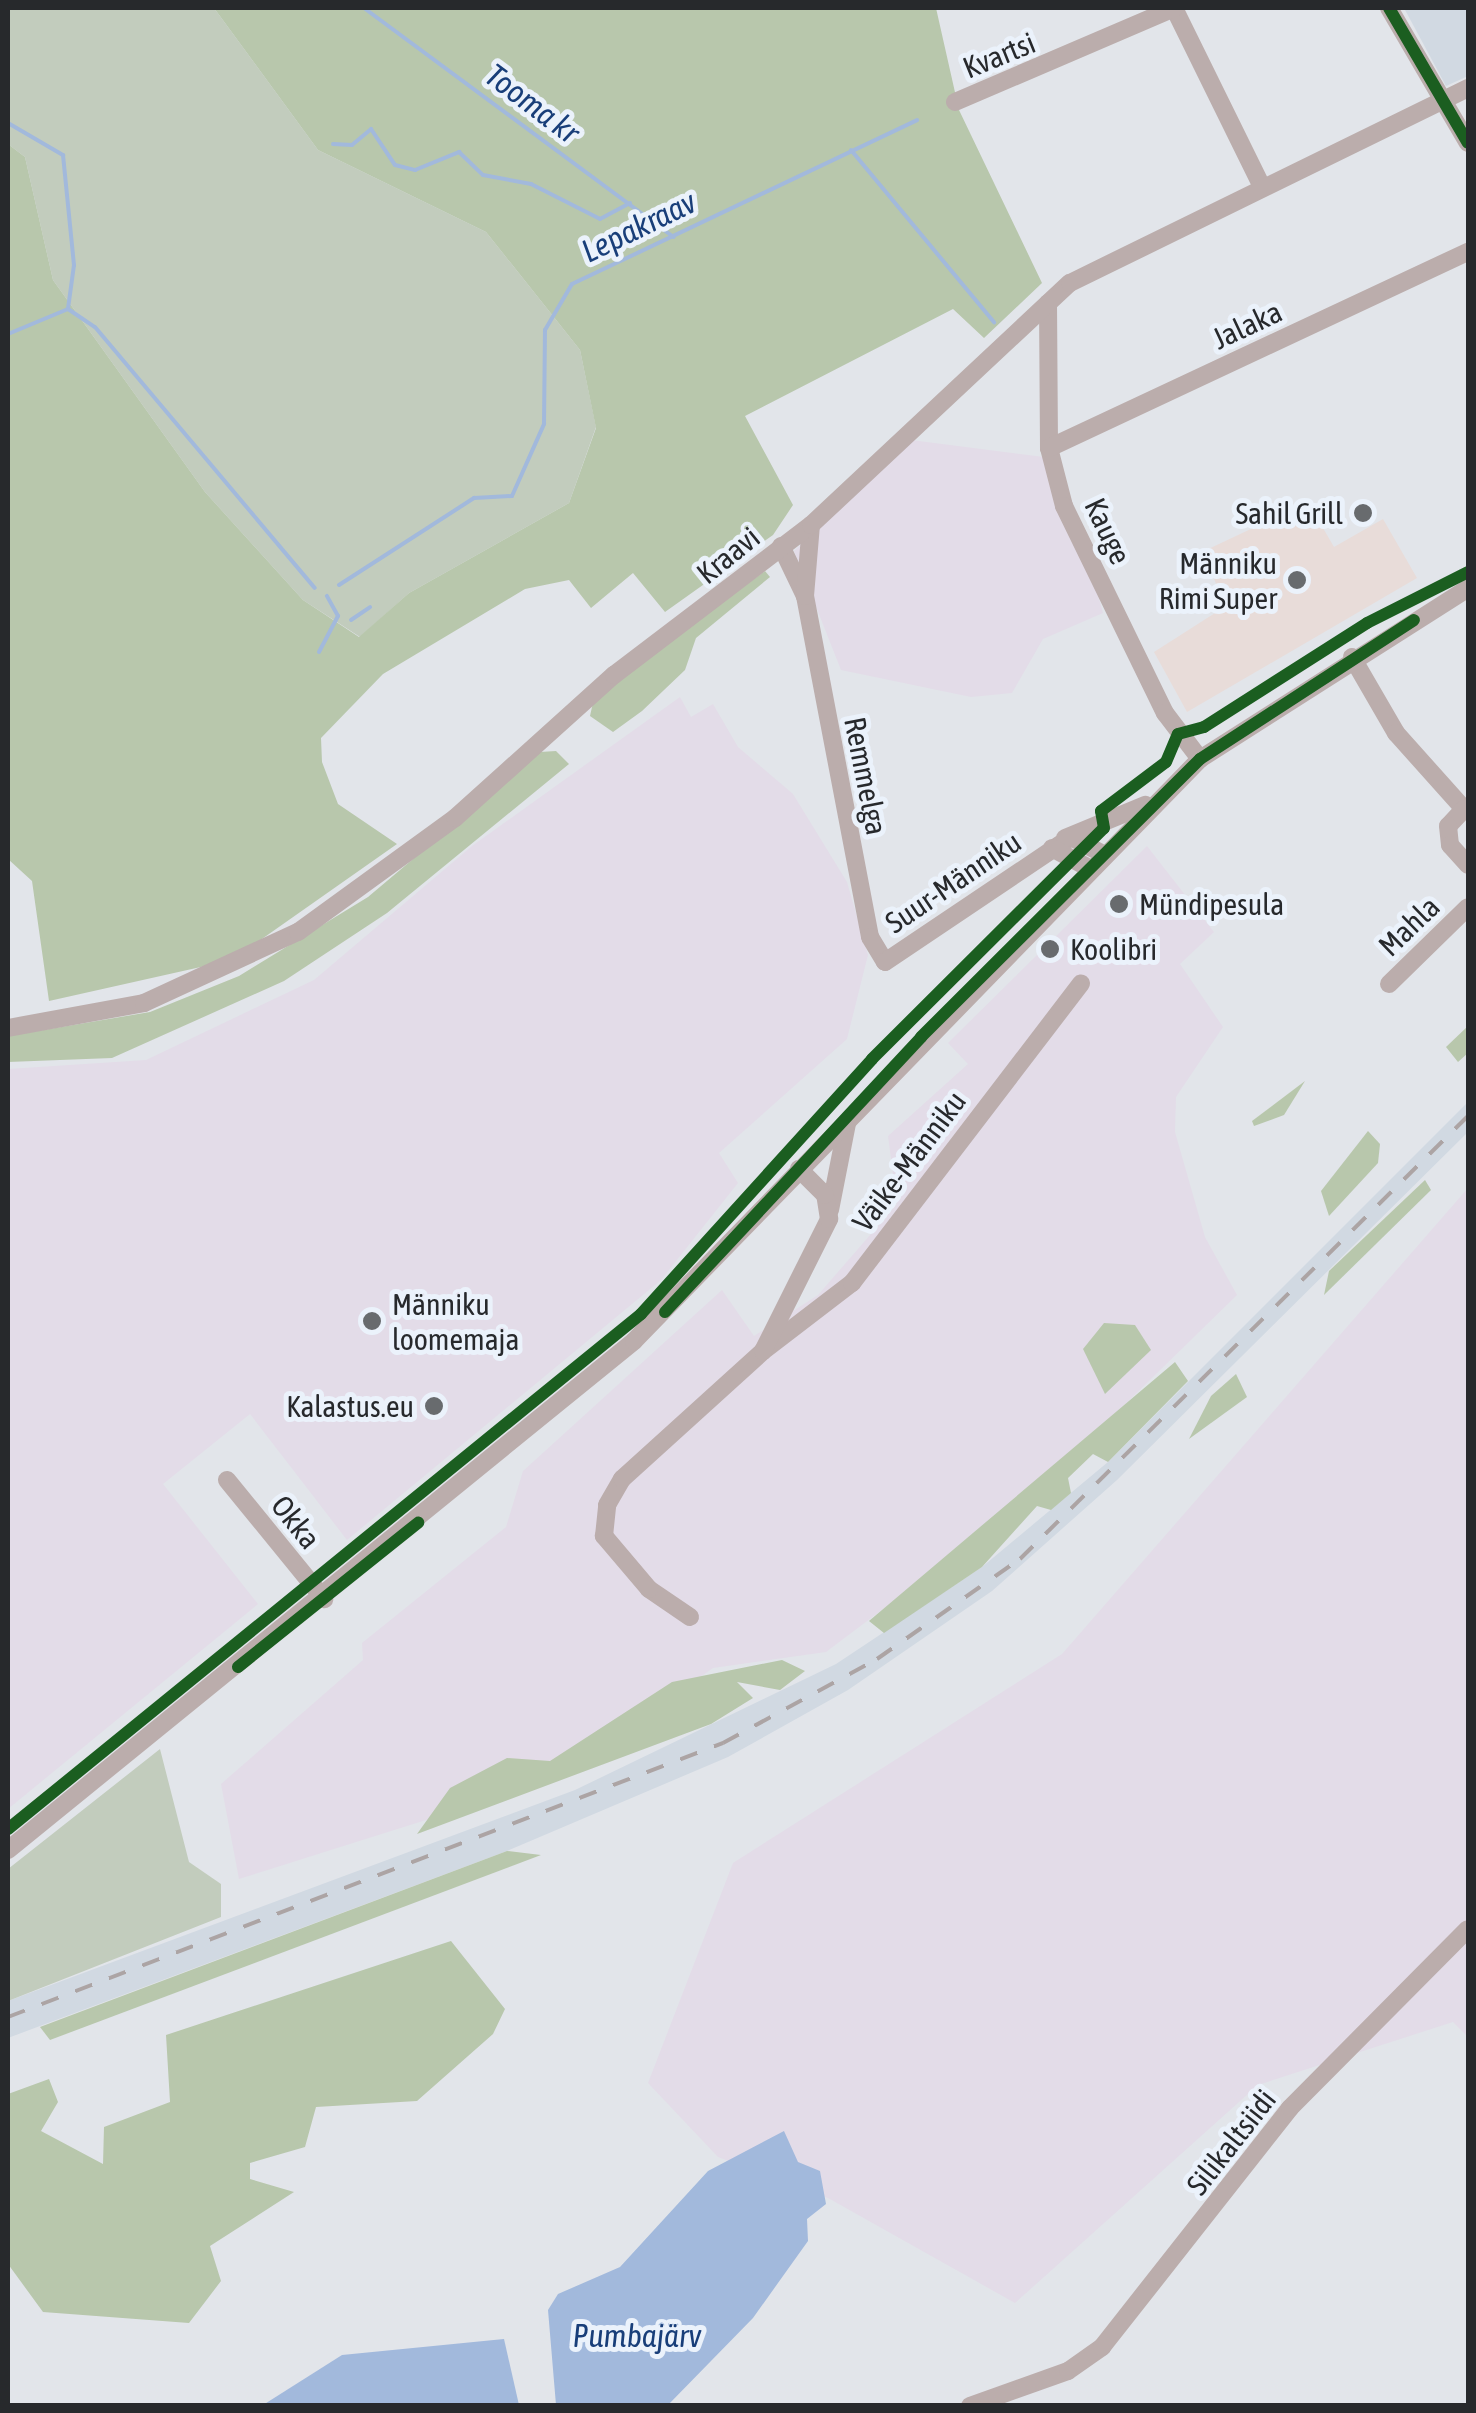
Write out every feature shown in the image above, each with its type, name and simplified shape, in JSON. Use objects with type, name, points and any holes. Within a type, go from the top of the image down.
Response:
[{"type":"street","points":[[1174,8],[1262,187]]},
{"type":"street","name":"Kvartsi","points":[[955,102],[1174,8]]},
{"type":"street","points":[[1389,8],[1438,101],[1468,143]]},
{"type":"street","name":"Kraavi","points":[[8,1028],[144,1003],[298,932],[455,818],[614,675],[811,525],[1070,283],[1468,88]]},
{"type":"street","name":"Jalaka","points":[[1049,448],[1468,252]]},
{"type":"street","name":"Kauge","points":[[1048,303],[1049,448],[1064,506],[1157,696],[1200,759]]},
{"type":"street","name":"Remmelga","points":[[805,596],[811,525]]},
{"type":"street","name":"Remmelga","points":[[782,546],[805,596],[870,937],[884,962]]},
{"type":"street","points":[[8,1850],[324,1598],[634,1341],[1089,868],[1200,759],[1352,657],[1468,588]]},
{"type":"street","points":[[1352,657],[1396,734],[1464,809],[1448,826],[1468,865]]},
{"type":"street","points":[[1052,848],[1081,825],[1157,799]]},
{"type":"street","name":"Suur-Männiku","points":[[884,962],[1052,848],[1080,836],[1103,854]]},
{"type":"street","name":"Suur-Männiku","points":[[1052,848],[1089,868]]},
{"type":"street","name":"Mahla","points":[[1389,984],[1468,907]]},
{"type":"street","name":"Väike-Männiku","points":[[690,1617],[649,1590],[604,1536],[607,1505],[622,1479],[763,1351],[852,1282],[1081,984]]},
{"type":"street","points":[[829,1219],[835,1152],[850,1114]]},
{"type":"street","name":"Väike-Männiku","points":[[763,1351],[829,1219],[825,1194],[799,1169]]},
{"type":"street","name":"Okka","points":[[227,1480],[324,1598]]},
{"type":"street","name":"Silikaltsiidi","points":[[970,2406],[1037,2384],[1102,2347],[1290,2108],[1468,1929]]},
{"type":"shaded area","points":[[1404,8],[1468,8],[1468,76],[1446,86]]},
{"type":"shaded area","points":[[911,440],[1060,459],[1103,613],[1043,639],[1012,693],[971,697],[841,670],[794,551]]},
{"type":"shaded area","points":[[1308,502],[1334,547],[1383,519],[1417,578],[1187,712],[1154,652],[1226,606],[1202,552]]},
{"type":"shaded area","points":[[680,697],[691,717],[713,704],[738,747],[793,794],[847,882],[868,955],[847,1039],[719,1153],[738,1183],[661,1280],[347,1540],[250,1414],[163,1484],[258,1604],[8,1809],[8,1069],[146,1060],[314,980],[472,846]]},
{"type":"shaded area","points":[[1147,846],[1214,932],[1180,964],[1223,1027],[1176,1097],[1175,1132],[1205,1237],[1237,1295],[1025,1502],[826,1652],[713,1668],[556,1779],[239,1879],[221,1784],[363,1660],[362,1643],[506,1527],[523,1471],[722,1290],[754,1336],[818,1295],[897,1204],[888,1136],[968,1064],[948,1043]]},
{"type":"shaded area","points":[[1468,1102],[1468,1132],[1117,1480],[992,1591],[848,1690],[728,1757],[507,1851],[8,2038],[8,2001],[575,1790],[836,1664],[982,1567],[1108,1462]]},
{"type":"shaded area","points":[[1468,1188],[1468,2037],[1453,2022],[1258,2085],[1015,2303],[828,2198],[718,2157],[648,2083],[733,1863],[1062,1654]]},
{"type":"green space","points":[[8,8],[214,8],[318,150],[486,232],[580,350],[596,427],[569,503],[409,593],[360,637],[303,600],[205,492],[53,280],[25,157],[8,144]]},
{"type":"green space","points":[[214,8],[936,8],[959,110],[1042,283],[984,338],[953,309],[745,416],[793,505],[773,535],[665,612],[633,573],[591,608],[569,580],[525,589],[383,674],[321,738],[322,762],[338,804],[397,844],[232,960],[49,1001],[32,881],[8,859],[8,144],[25,157],[53,280],[205,492],[303,600],[359,637],[409,593],[569,503],[596,428],[580,350],[486,232],[318,150]]},
{"type":"green space","points":[[765,571],[770,577],[696,638],[685,670],[642,711],[613,732],[590,716],[594,698],[616,679]]},
{"type":"green space","points":[[556,751],[569,764],[387,913],[284,981],[112,1058],[8,1062],[8,1036],[150,1012],[239,976],[368,897],[540,752]]},
{"type":"green space","points":[[1468,1026],[1468,1053],[1458,1062],[1446,1047]]},
{"type":"green space","points":[[1305,1081],[1284,1115],[1254,1126],[1252,1121]]},
{"type":"green space","points":[[1368,1131],[1380,1144],[1378,1163],[1329,1216],[1321,1191]]},
{"type":"green space","points":[[1425,1180],[1431,1190],[1324,1295],[1329,1271]]},
{"type":"green space","points":[[1104,1323],[1135,1325],[1151,1350],[1105,1394],[1083,1349]]},
{"type":"green space","points":[[1175,1362],[1188,1381],[1108,1462],[1093,1454],[1068,1478],[1071,1493],[1051,1510],[1037,1506],[982,1567],[884,1633],[869,1621]]},
{"type":"green space","points":[[1236,1374],[1247,1397],[1189,1439],[1211,1396]]},
{"type":"green space","points":[[782,1660],[805,1671],[780,1690],[737,1682],[753,1698],[711,1724],[417,1834],[450,1788],[507,1758],[550,1761],[672,1682]]},
{"type":"green space","points":[[160,1749],[189,1862],[221,1884],[221,1917],[8,2001],[8,1869]]},
{"type":"green space","points":[[507,1851],[541,1855],[50,2040],[40,2027]]},
{"type":"green space","points":[[451,1941],[505,2009],[493,2034],[417,2101],[316,2107],[305,2147],[250,2163],[250,2179],[294,2192],[210,2246],[221,2281],[189,2323],[43,2312],[8,2264],[8,2094],[49,2079],[58,2102],[41,2131],[103,2164],[104,2127],[170,2102],[166,2035]]},
{"type":"water","name":"Pumbajärv","points":[[784,2131],[798,2162],[820,2171],[826,2204],[807,2219],[808,2241],[753,2318],[668,2405],[556,2405],[548,2310],[558,2294],[620,2267],[708,2171]]},
{"type":"water","name":"Pumbajärv","points":[[504,2339],[519,2405],[263,2405],[342,2355]]},
{"type":"waterway","name":"Tooma kr","points":[[364,8],[674,237]]},
{"type":"waterway","name":"Lepakraav","points":[[339,585],[474,498],[512,496],[544,424],[545,330],[572,284],[917,120]]},
{"type":"waterway","name":"Lepakraav","points":[[8,123],[63,155],[74,265],[68,309],[95,327],[315,588]]},
{"type":"waterway","points":[[333,144],[352,145],[371,129],[395,165],[415,170],[459,152],[483,175],[531,184],[600,219],[630,203]]},
{"type":"waterway","name":"Lepakraav","points":[[851,150],[994,322]]},
{"type":"waterway","points":[[8,334],[68,309]]},
{"type":"waterway","points":[[319,652],[338,616],[327,596]]},
{"type":"waterway","points":[[351,620],[370,607]]},
{"type":"railway","points":[[8,2017],[723,1743],[877,1659],[1020,1559],[1468,1116]]},
{"type":"cycle path","points":[[1389,8],[1468,143]]},
{"type":"cycle path","points":[[8,1829],[641,1314],[872,1059],[1104,828],[1101,811],[1166,762],[1178,734],[1204,727],[1367,623],[1468,572]]},
{"type":"cycle path","points":[[665,1312],[921,1037],[1200,759],[1414,620]]},
{"type":"cycle path","points":[[238,1667],[418,1523]]},
{"type":"place","name":"Sahil Grill","points":[[1363,513]]},
{"type":"place","name":"Männiku Rimi Super","points":[[1297,580]]},
{"type":"place","name":"Mündipesula","points":[[1119,904]]},
{"type":"place","name":"Koolibri","points":[[1050,949]]},
{"type":"place","name":"Männiku loomemaja","points":[[372,1321]]},
{"type":"place","name":"Kalastus.eu","points":[[434,1406]]}]
